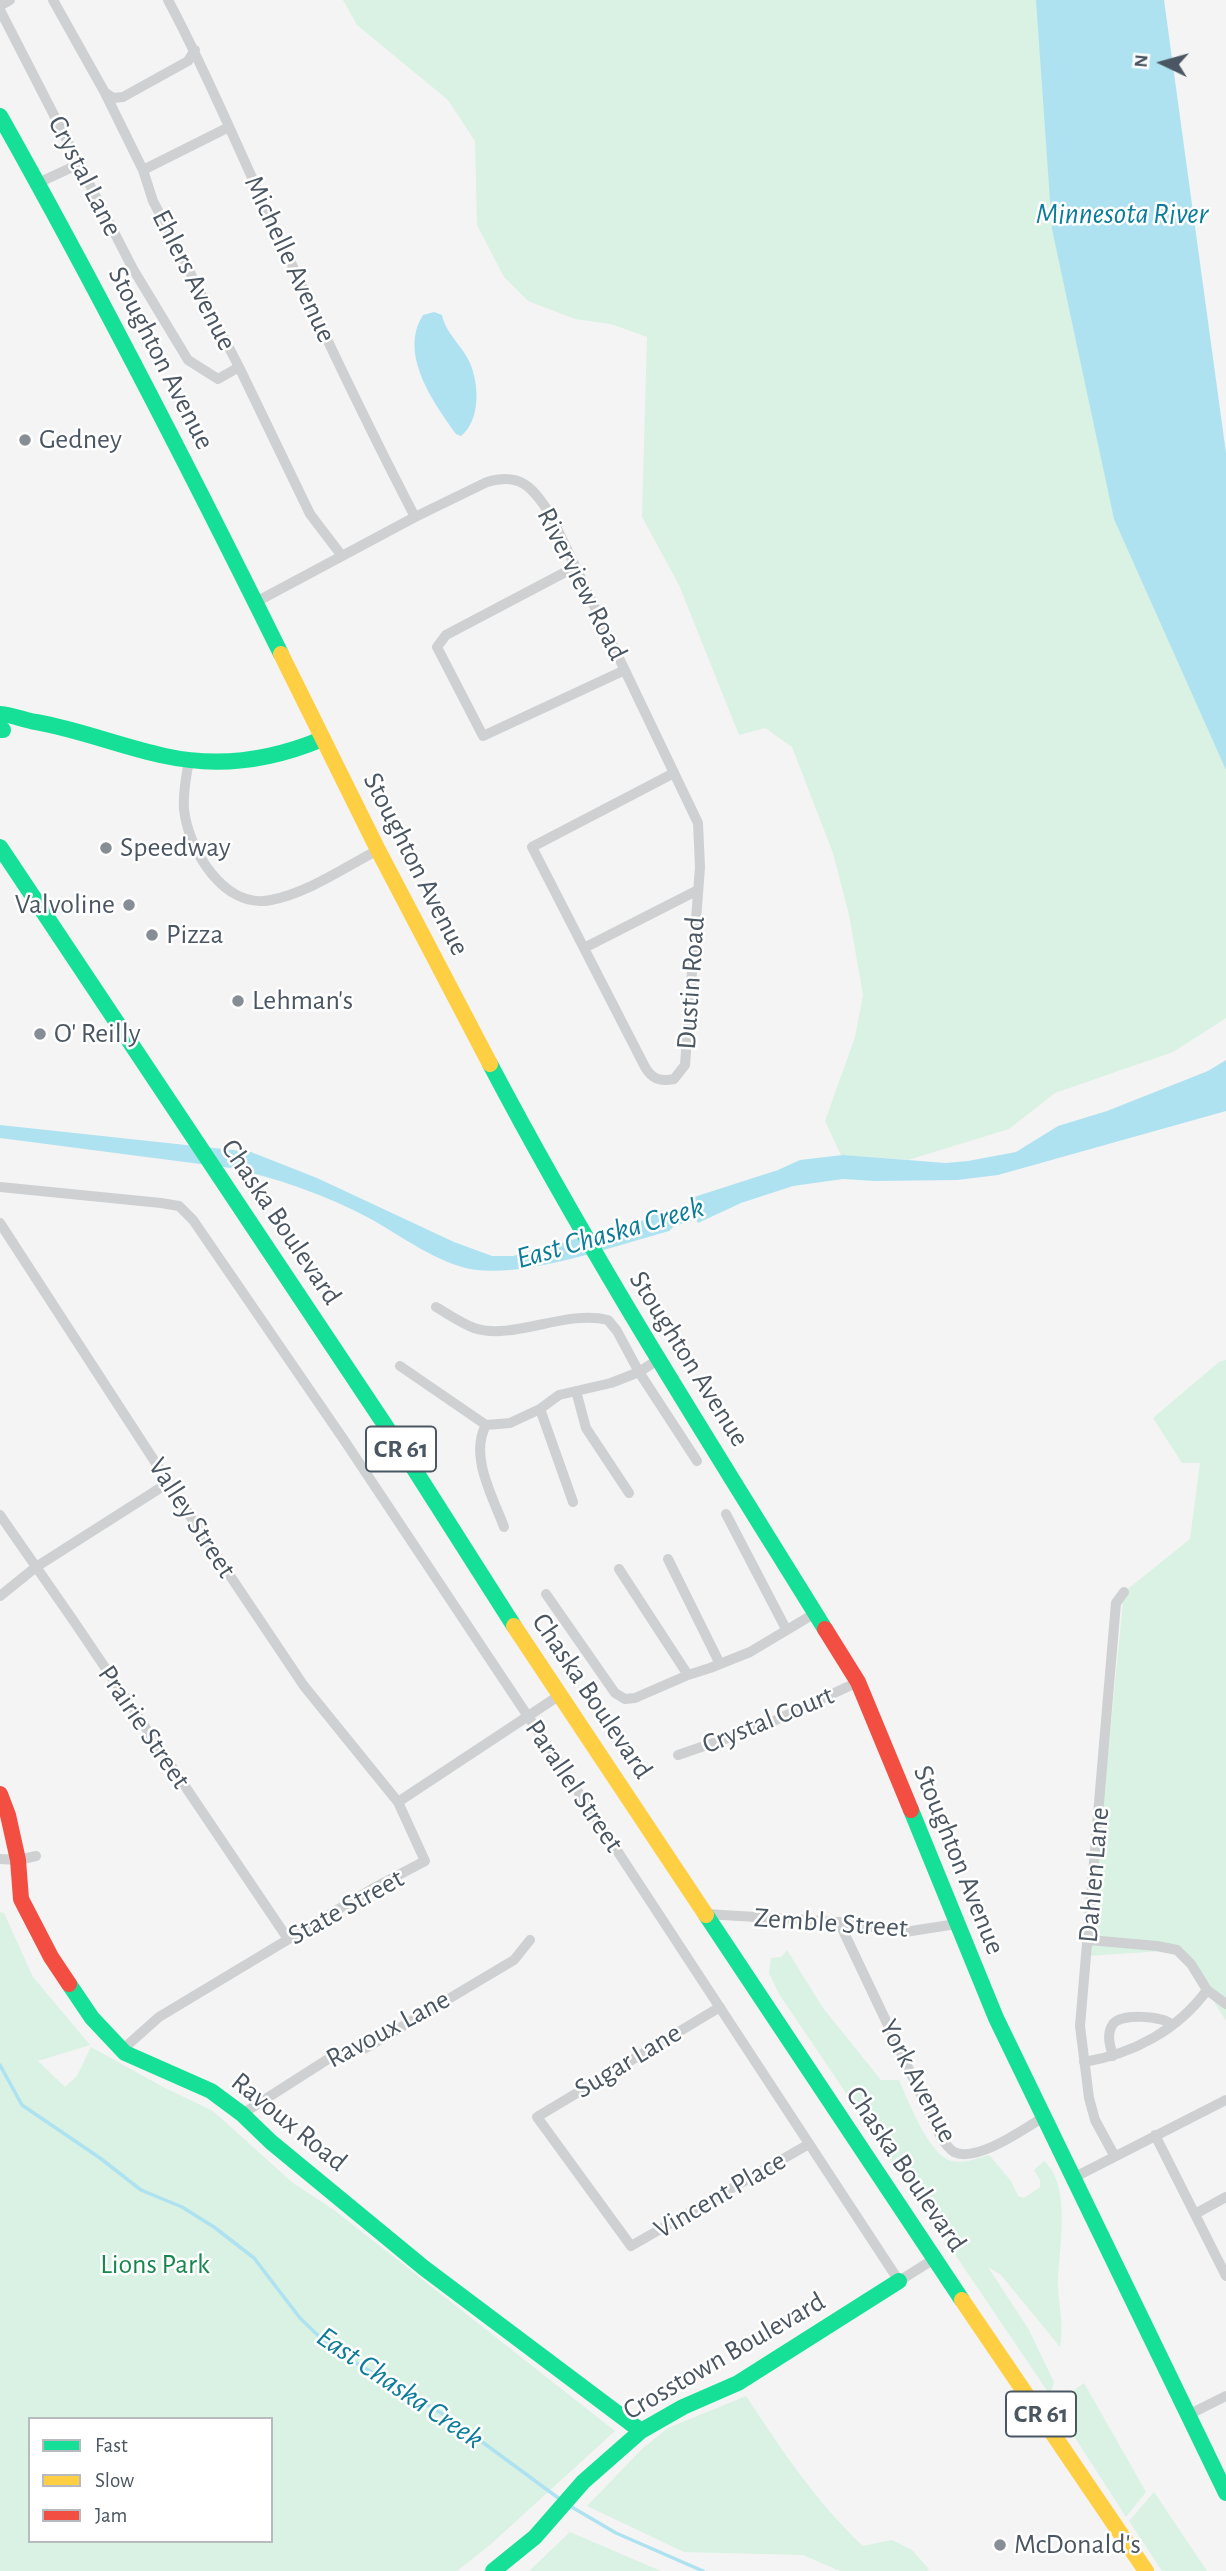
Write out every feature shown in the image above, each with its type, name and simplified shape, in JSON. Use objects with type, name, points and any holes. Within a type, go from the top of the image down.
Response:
[{"type":"street","name":"Crystal Lane","points":[[10,0],[0,8],[133,270],[188,360],[218,379],[239,367]]},
{"type":"street","name":"Ehlers Avenue","points":[[53,0],[104,91],[143,170],[153,201],[239,367],[310,514],[342,556]]},
{"type":"street","name":"Michelle Avenue","points":[[168,0],[195,50],[373,435],[415,517]]},
{"type":"street","points":[[104,91],[113,98],[123,97],[188,61],[195,50]]},
{"type":"street","name":"Stoughton Avenue","points":[[0,116],[114,324],[256,602],[378,850],[570,1214],[858,1682],[881,1733],[956,1924],[1042,2118],[1226,2493]]},
{"type":"street","points":[[143,170],[229,127]]},
{"type":"street","points":[[38,183],[79,164]]},
{"type":"street","name":"Riverview Road","points":[[256,602],[415,517],[487,482],[499,478],[518,480],[536,494],[543,504],[698,823],[701,867],[698,890]]},
{"type":"street","points":[[575,567],[446,635],[437,647],[483,736],[625,670]]},
{"type":"street","points":[[1,726],[35,722],[79,730],[189,761],[263,760],[299,750],[322,738]]},
{"type":"street","points":[[189,761],[184,808],[188,828],[215,880],[232,894],[252,901],[271,900],[313,883],[378,850]]},
{"type":"street","points":[[674,772],[532,847],[584,948],[698,890]]},
{"type":"street","name":"Chaska Boulevard","points":[[0,847],[411,1464],[560,1695],[934,2259],[1146,2571]]},
{"type":"street","name":"Dustin Road","points":[[584,948],[651,1077],[663,1081],[674,1079],[685,1065],[698,890]]},
{"type":"street","name":"Parallel Street","points":[[0,1188],[179,1206],[193,1220],[528,1718],[899,2281]]},
{"type":"street","name":"Valley Street","points":[[0,1223],[168,1483],[304,1686],[398,1802]]},
{"type":"street","points":[[436,1307],[475,1328],[501,1330],[578,1317],[608,1320],[697,1461]]},
{"type":"street","points":[[400,1366],[486,1425],[510,1423],[540,1409],[559,1395],[611,1383],[639,1372],[659,1359]]},
{"type":"street","points":[[576,1391],[586,1428],[629,1493]]},
{"type":"street","points":[[540,1409],[573,1502]]},
{"type":"street","points":[[486,1425],[481,1435],[482,1464],[504,1527]]},
{"type":"street","points":[[0,1596],[36,1567],[168,1483]]},
{"type":"street","points":[[726,1514],[786,1629]]},
{"type":"street","name":"Prairie Street","points":[[0,1516],[288,1939]]},
{"type":"street","points":[[668,1559],[720,1664]]},
{"type":"street","points":[[619,1569],[688,1675]]},
{"type":"street","name":"Dahlen Lane","points":[[1114,2155],[1093,2112],[1080,2026],[1116,1603],[1124,1592]]},
{"type":"street","points":[[546,1594],[615,1693],[625,1699],[635,1698],[750,1652],[817,1612]]},
{"type":"street","name":"Crystal Court","points":[[678,1755],[763,1726],[858,1682]]},
{"type":"street","points":[[398,1802],[560,1695]]},
{"type":"street","name":"Ravoux Road","points":[[0,1794],[8,1815],[18,1860],[22,1899],[51,1957],[92,2018],[122,2050],[211,2091],[242,2114],[271,2142],[424,2268],[641,2431]]},
{"type":"street","name":"State Street","points":[[122,2050],[159,2017],[372,1889],[425,1861],[398,1802]]},
{"type":"street","points":[[0,1859],[18,1860],[36,1856]]},
{"type":"street","name":"Zemble Street","points":[[706,1914],[839,1922],[905,1932],[956,1924]]},
{"type":"street","name":"York Avenue","points":[[839,1922],[942,2139],[952,2151],[964,2154],[993,2146],[1042,2118]]},
{"type":"street","name":"Ravoux Lane","points":[[242,2114],[336,2054],[366,2048],[514,1960],[530,1940]]},
{"type":"street","points":[[1088,1940],[1134,1943],[1177,1950],[1191,1964],[1207,1990],[1226,2004]]},
{"type":"street","points":[[1084,2062],[1113,2056],[1151,2040],[1195,2007],[1207,1990]]},
{"type":"street","name":"Sugar Lane","points":[[631,2246],[537,2117],[720,2007]]},
{"type":"street","points":[[1113,2056],[1109,2035],[1113,2024],[1119,2020],[1162,2018],[1171,2024]]},
{"type":"street","points":[[1073,2178],[1226,2100]]},
{"type":"street","points":[[1155,2135],[1226,2276]]},
{"type":"street","name":"Vincent Place","points":[[631,2246],[809,2144]]},
{"type":"street","points":[[1195,2214],[1226,2197]]},
{"type":"street","points":[[899,2281],[934,2259]]},
{"type":"street","name":"Crosstown Boulevard","points":[[493,2571],[535,2537],[577,2489],[641,2431],[683,2407],[738,2383],[899,2281]]},
{"type":"street","points":[[1188,2415],[1226,2396]]},
{"type":"green space","points":[[343,0],[1037,0],[1226,759],[1226,1018],[1173,1052],[1055,1093],[1009,1129],[908,1160],[841,1155],[825,1121],[855,1037],[863,995],[849,915],[833,853],[792,747],[765,728],[739,735],[679,585],[642,517],[647,337],[611,324],[575,319],[528,301],[504,277],[477,225],[475,141],[448,100],[357,25]]},
{"type":"green space","points":[[1226,1360],[1226,2021],[1177,1950],[1088,1956],[1124,1592],[1190,1539],[1200,1463],[1182,1463],[1153,1418],[1219,1362]]},
{"type":"green space","name":"Lions Park","points":[[0,1912],[4,1913],[33,1977],[90,2045],[38,2061],[65,2087],[77,2076],[91,2047],[213,2111],[293,2183],[334,2210],[615,2431],[491,2544],[457,2571],[0,2571]]},
{"type":"green space","points":[[787,1950],[823,2008],[881,2080],[899,2080],[920,2126],[943,2157],[961,2162],[989,2155],[1011,2181],[1018,2196],[1024,2198],[1040,2187],[1040,2180],[1034,2170],[1044,2161],[1053,2172],[1058,2186],[1062,2220],[1058,2287],[1060,2347],[1001,2275],[988,2267],[1029,2330],[1054,2382],[1050,2395],[779,1994],[769,1973],[771,1958],[781,1957]]},
{"type":"green space","points":[[1084,2383],[1146,2492],[1126,2517],[1054,2405]]},
{"type":"green space","points":[[746,2396],[815,2493],[863,2546],[892,2540],[912,2550],[929,2569],[840,2571],[803,2555],[684,2552],[587,2506],[643,2448],[668,2428]]},
{"type":"green space","points":[[1154,2492],[1207,2571],[1162,2571],[1129,2521]]},
{"type":"green space","points":[[570,2532],[661,2571],[529,2571]]},
{"type":"water","name":"Minnesota River","points":[[1036,0],[1164,0],[1226,453],[1226,770],[1114,519],[1052,229]]},
{"type":"water","points":[[434,312],[442,315],[447,328],[470,363],[475,381],[475,411],[472,421],[461,436],[456,434],[429,393],[417,362],[416,330],[423,315]]},
{"type":"water","points":[[1226,1060],[1226,1111],[998,1175],[957,1180],[843,1179],[793,1186],[741,1203],[698,1223],[696,1219],[674,1226],[669,1231],[573,1258],[499,1271],[477,1270],[449,1262],[335,1201],[248,1172],[0,1138],[0,1125],[251,1152],[317,1178],[454,1242],[492,1256],[513,1256],[641,1221],[662,1210],[666,1212],[693,1204],[691,1198],[778,1170],[800,1160],[843,1155],[946,1163],[1016,1152],[1058,1126],[1107,1111],[1208,1071]]},
{"type":"waterway","name":"East Chaska Creek","points":[[0,2065],[22,2105],[100,2158],[141,2190],[182,2207],[214,2227],[254,2258],[300,2318],[331,2348],[451,2419],[561,2500]]},
{"type":"waterway","name":"East Chaska Creek","points":[[570,2506],[616,2533],[703,2571]]},
{"type":"traffic: fast","points":[[0,116],[144,383],[281,654]]},
{"type":"traffic: fast","points":[[0,714],[185,760],[225,761],[265,757],[322,739]]},
{"type":"traffic: fast","points":[[0,847],[411,1464],[514,1626]]},
{"type":"traffic: fast","points":[[490,1064],[610,1279],[825,1629]]},
{"type":"traffic: fast","points":[[911,1810],[996,2018],[1226,2493]]},
{"type":"traffic: fast","points":[[706,1915],[962,2300]]},
{"type":"traffic: fast","points":[[69,1984],[92,2018],[125,2053],[211,2091],[242,2114],[271,2142],[424,2268],[641,2431]]},
{"type":"traffic: fast","points":[[493,2571],[535,2537],[583,2482],[641,2431],[683,2407],[738,2383],[899,2281]]},
{"type":"traffic: slow","points":[[281,654],[378,850],[490,1064]]},
{"type":"traffic: slow","points":[[514,1626],[706,1915]]},
{"type":"traffic: slow","points":[[962,2300],[1146,2571]]},
{"type":"traffic: jam","points":[[825,1629],[858,1682],[911,1810]]},
{"type":"traffic: jam","points":[[0,1794],[8,1815],[18,1860],[21,1899],[51,1957],[69,1984]]},
{"type":"place","name":"Gedney","points":[[25,440]]},
{"type":"place","name":"Speedway","points":[[106,848]]},
{"type":"place","name":"Valvoline","points":[[129,905]]},
{"type":"place","name":"Pizza","points":[[152,935]]},
{"type":"place","name":"Lehman's","points":[[238,1001]]},
{"type":"place","name":"O' Reilly","points":[[40,1034]]},
{"type":"place","name":"McDonald's","points":[[1000,2545]]}]
